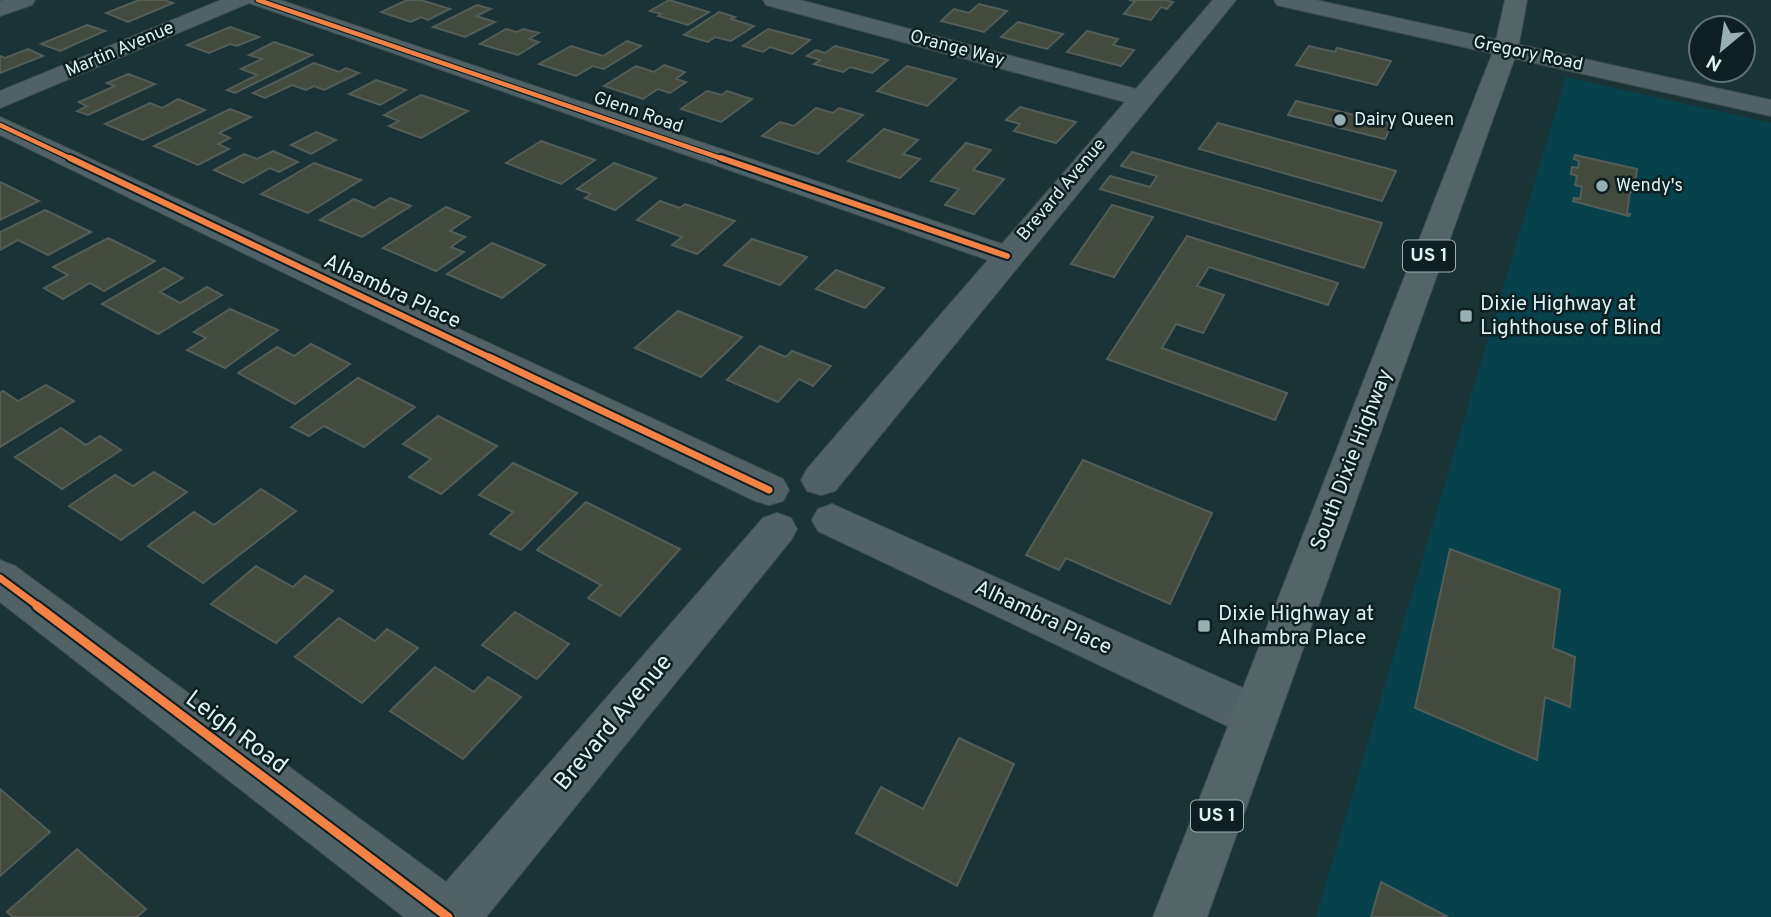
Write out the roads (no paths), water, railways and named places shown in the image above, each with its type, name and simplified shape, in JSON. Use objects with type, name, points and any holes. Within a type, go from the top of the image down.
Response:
[{"type":"main road","name":"South Dixie Highway","points":[[1180,917],[1506,49],[1516,0]]},
{"type":"street","points":[[0,9],[24,0]]},
{"type":"street","name":"Martin Avenue","points":[[0,104],[240,0]]},
{"type":"street","name":"Glenn Road","points":[[258,0],[1007,256]]},
{"type":"street","name":"Orange Way","points":[[774,0],[1140,98]]},
{"type":"street","name":"Brevard Avenue","points":[[826,500],[1007,256],[1225,0]]},
{"type":"street","name":"Gregory Road","points":[[1285,0],[1771,108]]},
{"type":"street","name":"Alhambra Place","points":[[0,125],[773,509]]},
{"type":"street","points":[[799,476],[826,500],[813,532],[800,534],[773,509],[787,478],[799,476]]},
{"type":"street","name":"Alhambra Place","points":[[826,500],[1255,716]]},
{"type":"street","name":"Brevard Avenue","points":[[450,917],[773,509]]},
{"type":"street","name":"Leigh Road","points":[[0,578],[450,917]]},
{"type":"place","name":"Dairy Queen","points":[[1340,120]]},
{"type":"place","name":"Wendy's","points":[[1602,186]]},
{"type":"place","name":"Dixie Highway at Lighthouse of Blind","points":[[1466,316]]},
{"type":"place","name":"Dixie Highway at Alhambra Place","points":[[1204,626]]}]
